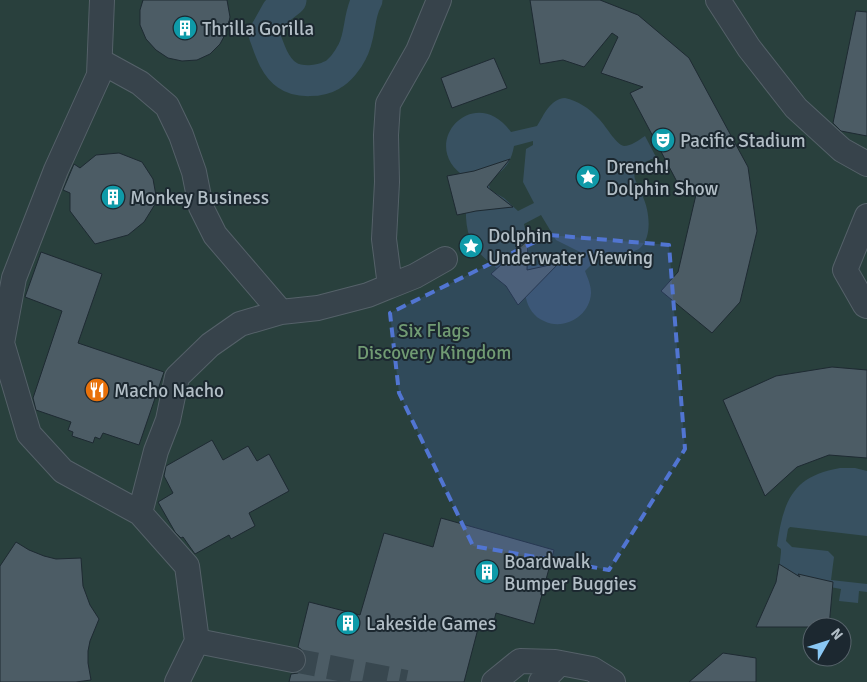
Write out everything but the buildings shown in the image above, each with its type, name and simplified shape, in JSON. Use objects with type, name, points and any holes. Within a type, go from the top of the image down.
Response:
[{"type":"street","points":[[102,0],[99,75],[56,170],[14,278],[2,343],[28,434],[63,471],[140,513],[186,566],[197,640],[177,682]]},
{"type":"street","points":[[390,286],[384,239],[388,104],[418,51],[439,0]]},
{"type":"street","points":[[718,0],[749,48],[796,108],[842,150],[867,164]]},
{"type":"street","points":[[100,61],[140,83],[166,106],[181,135],[194,172],[200,207],[215,235],[281,312]]},
{"type":"street","points":[[867,216],[845,270],[867,306]]},
{"type":"street","points":[[140,513],[156,451],[168,420],[177,377],[210,345],[240,324],[281,312],[318,308],[368,295],[415,276],[445,259]]},
{"type":"street","points":[[197,640],[293,660]]},
{"type":"street","points":[[494,682],[520,662],[560,662],[592,669],[614,682]]},
{"type":"street","points":[[541,682],[560,662]]},
{"type":"highlighted area","points":[[549,235],[669,245],[685,449],[609,570],[473,546],[399,393],[390,313]]},
{"type":"green space","name":"Six Flags Discovery Kingdom","points":[[0,0],[867,0],[867,682],[0,682]]},
{"type":"water","points":[[560,99],[570,99],[595,114],[621,145],[629,145],[645,136],[656,157],[636,168],[634,175],[645,202],[648,216],[647,237],[644,243],[640,248],[631,252],[603,253],[585,271],[591,293],[590,301],[581,315],[567,323],[552,324],[534,315],[528,305],[524,288],[484,258],[474,246],[467,224],[467,178],[452,165],[446,150],[448,136],[455,124],[467,115],[481,113],[496,118],[511,132],[537,126],[551,104]],"holes":[[[533,141],[533,145],[526,149],[523,182],[534,203],[518,211],[504,198],[490,190],[488,179],[506,166],[514,146]],[[541,215],[556,240],[584,254],[576,264],[556,259],[536,266],[526,258],[529,247],[524,224]]]},
{"type":"water","points":[[840,468],[855,468],[867,471],[867,536],[790,527],[786,541],[792,547],[828,551],[834,557],[831,580],[867,584],[867,592],[859,591],[858,603],[839,601],[841,589],[830,587],[777,589],[781,549],[777,546],[779,530],[787,504],[801,485],[811,477]]},
{"type":"waterway","points":[[291,0],[277,11],[264,34],[272,56],[282,71],[292,78],[309,81],[332,75],[346,62],[355,46],[362,13],[367,0]]},
{"type":"tunnel","points":[[293,660],[406,682]]},
{"type":"place","name":"Thrilla Gorilla","points":[[185,28]]},
{"type":"place","name":"Pacific Stadium","points":[[663,140]]},
{"type":"place","name":"Drench! Dolphin Show","points":[[588,177]]},
{"type":"place","name":"Monkey Business","points":[[113,197]]},
{"type":"place","name":"Dolphin Underwater Viewing","points":[[471,246]]},
{"type":"place","name":"Macho Nacho","points":[[97,390]]},
{"type":"place","name":"Boardwalk Bumper Buggies","points":[[487,572]]},
{"type":"place","name":"Lakeside Games","points":[[348,623]]}]
